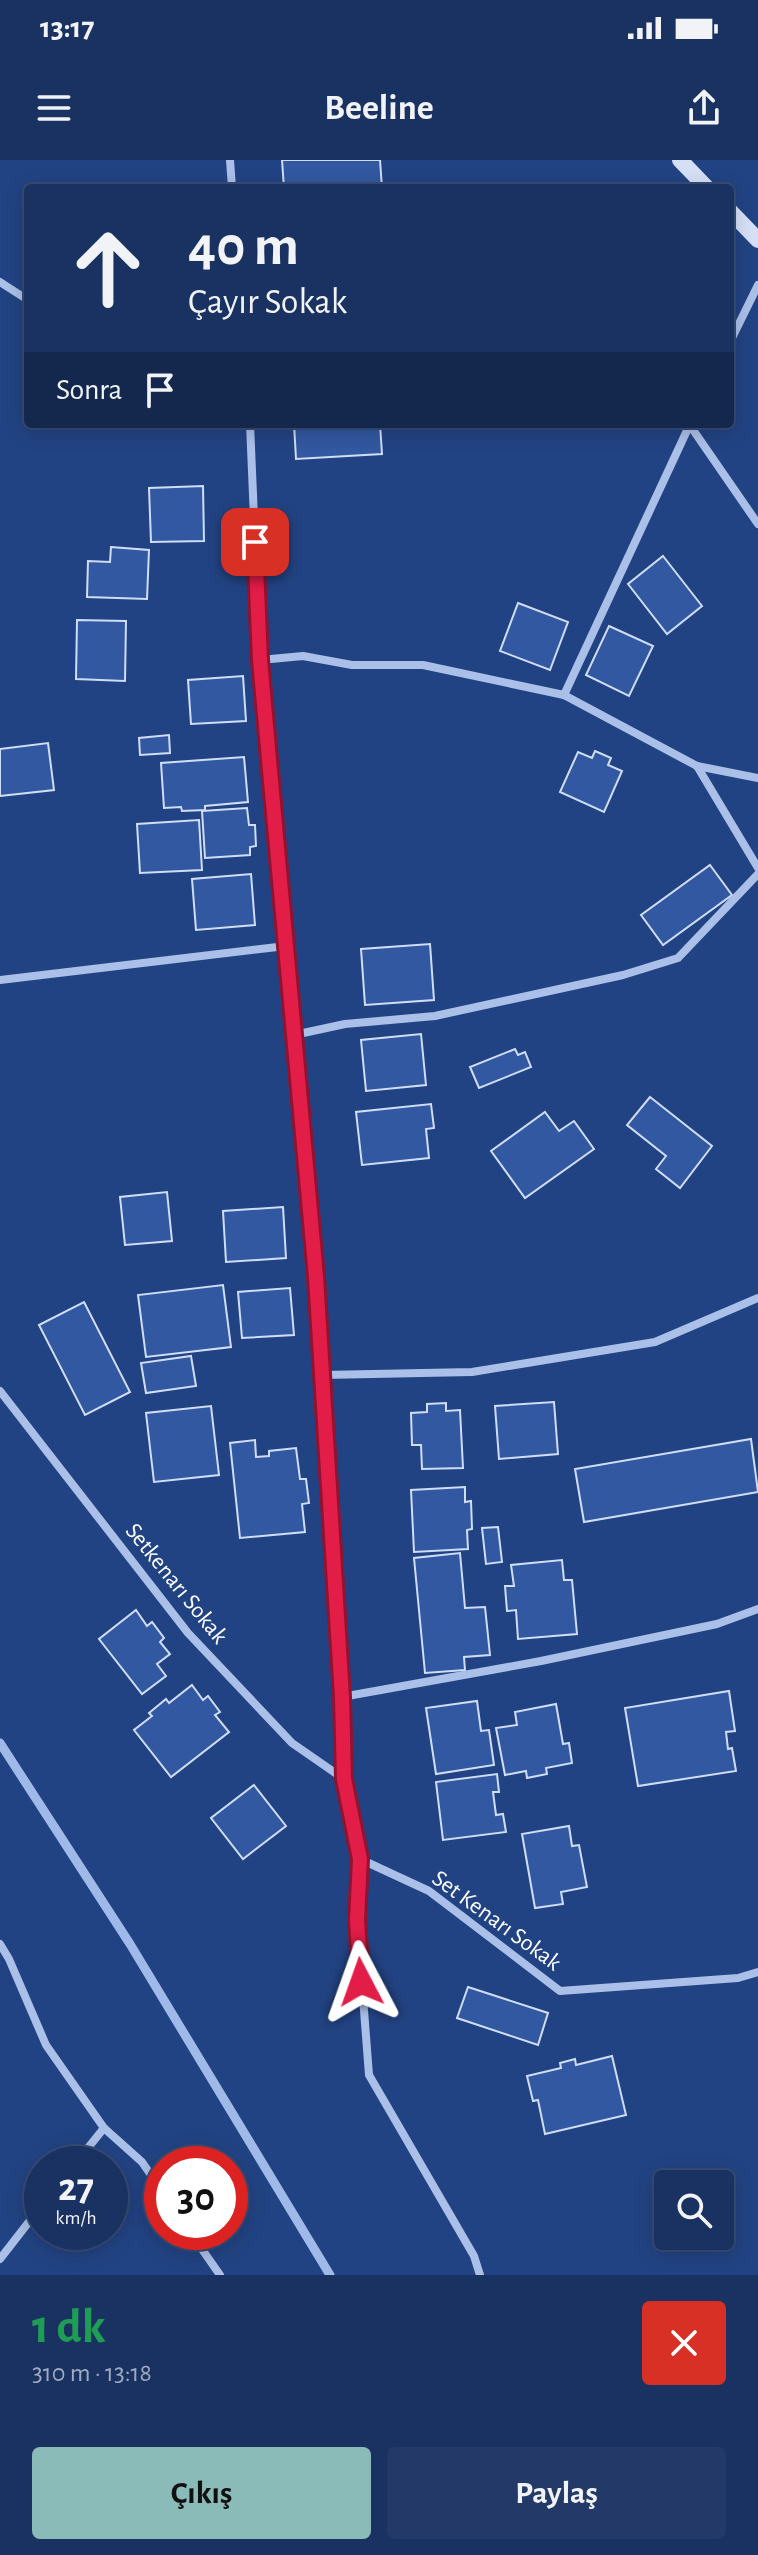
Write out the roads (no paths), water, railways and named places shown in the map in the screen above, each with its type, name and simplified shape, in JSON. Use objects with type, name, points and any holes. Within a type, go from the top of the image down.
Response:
[{"type":"main road","points":[[680,160],[703,184]]},
{"type":"main road","points":[[734,215],[758,240]]},
{"type":"street","points":[[230,160],[232,184]]},
{"type":"street","points":[[0,282],[24,297]]},
{"type":"street","points":[[734,334],[758,285]]},
{"type":"street","points":[[250,428],[260,660],[323,1375],[344,1779],[360,1859],[357,1920],[369,2075],[474,2256],[480,2275]]},
{"type":"street","points":[[564,695],[687,428]]},
{"type":"street","points":[[692,428],[758,524]]},
{"type":"street","points":[[260,660],[303,656],[352,665],[423,665],[564,695],[697,766],[758,778]]},
{"type":"street","points":[[294,1035],[345,1024],[435,1016],[623,975],[678,958],[758,871],[697,766]]},
{"type":"street","points":[[0,980],[286,946]]},
{"type":"street","points":[[323,1375],[472,1372],[655,1342],[758,1298]]},
{"type":"street","name":"Setkenarı Sokak","points":[[0,1391],[188,1633],[292,1743],[344,1779]]},
{"type":"street","points":[[342,1697],[556,1658],[717,1624],[758,1609]]},
{"type":"street","name":"Set Kenarı Sokak","points":[[360,1859],[429,1891],[560,1991],[738,1978],[758,1972]]},
{"type":"street","points":[[0,1944],[46,2045],[104,2128],[144,2165]]},
{"type":"street","points":[[90,2146],[104,2128]]},
{"type":"street","points":[[0,2259],[4,2245],[24,2224]]},
{"type":"street","points":[[203,2250],[220,2275]]},
{"type":"waterway","points":[[0,1743],[130,1944],[330,2275]]}]
